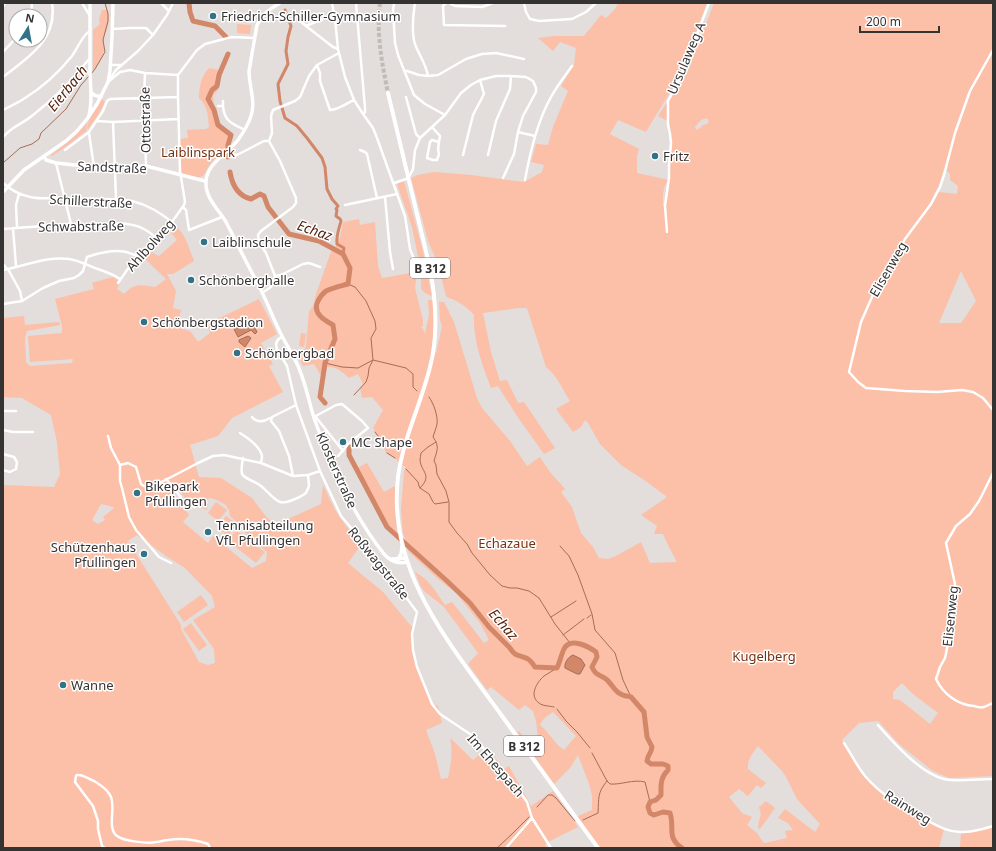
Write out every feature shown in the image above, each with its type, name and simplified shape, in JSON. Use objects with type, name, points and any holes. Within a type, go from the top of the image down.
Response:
[{"type":"main road","points":[[88,118],[91,92],[90,3]]},
{"type":"main road","points":[[5,190],[24,170],[66,141],[88,118],[108,82],[111,65],[113,3]]},
{"type":"main road","points":[[206,181],[212,166],[231,148],[245,130],[252,112],[249,77],[257,25],[259,19],[267,11],[280,3]]},
{"type":"main road","points":[[91,92],[100,97]]},
{"type":"main road","name":"B 312","points":[[388,93],[429,264],[434,291],[436,315],[434,347],[430,369],[406,440],[400,468],[397,496],[398,523],[406,560],[424,602],[450,644],[598,848]]},
{"type":"main road","name":"Sandstraße","points":[[44,156],[46,160],[56,163],[94,167],[146,166],[206,181]]},
{"type":"main road","name":"Klosterstraße","points":[[206,181],[206,188],[209,196],[222,217],[262,293],[282,337],[300,370],[328,455],[346,497],[386,557],[391,560]]},
{"type":"main road","points":[[398,559],[401,554],[402,544]]},
{"type":"main road","points":[[391,560],[406,560]]},
{"type":"main road","points":[[391,560],[399,563],[406,560]]},
{"type":"street","points":[[3,7],[5,3]]},
{"type":"street","points":[[3,77],[33,54],[44,40],[52,24],[52,3]]},
{"type":"street","points":[[82,3],[90,16]]},
{"type":"street","points":[[108,82],[116,70],[153,34],[173,3]]},
{"type":"street","points":[[332,3],[338,49],[345,77],[354,100],[376,134],[405,216],[410,249],[418,271]]},
{"type":"street","points":[[356,3],[365,108],[365,112],[363,114]]},
{"type":"street","points":[[394,3],[395,44],[414,95],[425,104],[445,115]]},
{"type":"street","points":[[415,3],[412,33],[415,44],[427,69],[428,76]]},
{"type":"street","points":[[446,3],[443,6],[444,25],[505,26]]},
{"type":"street","points":[[450,3],[455,6],[482,7],[493,3]]},
{"type":"street","points":[[524,3],[526,12],[530,19],[539,21],[572,19],[586,12],[596,3]]},
{"type":"street","name":"Ursulaweg A","points":[[667,232],[665,206],[669,180],[671,143],[668,101],[680,79],[709,3]]},
{"type":"street","points":[[161,4],[169,11]]},
{"type":"street","points":[[293,11],[300,21],[338,49]]},
{"type":"street","points":[[306,26],[313,22],[322,20]]},
{"type":"street","points":[[112,29],[146,28],[153,34]]},
{"type":"street","points":[[3,110],[25,99],[41,87],[74,53],[86,33],[90,32]]},
{"type":"street","points":[[222,217],[189,230],[186,210],[183,207],[185,202],[180,175],[178,75],[197,50],[205,44],[237,37],[254,38]]},
{"type":"street","name":"Elisenweg","points":[[993,50],[970,91],[955,134],[940,187],[931,204],[905,239],[897,255],[888,265],[879,281],[861,322],[849,372],[866,388],[937,392],[962,390],[973,392],[983,398],[993,410]]},
{"type":"street","points":[[262,293],[271,287],[275,276],[266,253],[259,242],[258,235],[296,203],[296,198],[280,161],[269,141],[272,133],[271,116],[273,110],[295,101],[300,97],[309,76],[317,65],[339,53]]},
{"type":"street","points":[[406,71],[419,75],[438,75],[466,59],[482,54],[496,53],[524,59]]},
{"type":"street","points":[[3,137],[12,129],[30,118],[52,99],[90,58]]},
{"type":"street","points":[[111,65],[116,66],[123,64]]},
{"type":"street","points":[[317,65],[320,73],[320,82],[330,110],[332,111],[337,109],[354,100]]},
{"type":"street","points":[[525,180],[541,119],[546,108],[572,66]]},
{"type":"street","points":[[108,82],[120,72],[130,70],[146,73],[178,75]]},
{"type":"street","name":"Ottostraße","points":[[146,73],[144,98],[146,166]]},
{"type":"street","points":[[394,183],[406,179],[412,173],[415,150],[420,138],[445,115],[461,94],[471,85],[480,80],[496,76],[526,77],[533,82],[536,92],[523,116],[514,154],[503,178]]},
{"type":"street","points":[[488,155],[496,121],[510,89],[512,76]]},
{"type":"street","points":[[463,155],[473,115],[484,94],[480,80]]},
{"type":"street","points":[[66,150],[89,132],[110,99],[178,97]]},
{"type":"street","points":[[406,97],[416,134],[420,138]]},
{"type":"street","points":[[222,101],[223,111],[228,121],[245,130]]},
{"type":"street","points":[[218,106],[223,106]]},
{"type":"street","points":[[97,121],[178,120]]},
{"type":"street","points":[[113,122],[116,200]]},
{"type":"street","points":[[432,127],[440,136],[439,154],[437,160],[427,158],[430,142],[432,140],[439,142]]},
{"type":"street","points":[[89,132],[94,167]]},
{"type":"street","points":[[518,132],[536,136]]},
{"type":"street","points":[[231,148],[232,154],[237,155],[264,141],[269,141]]},
{"type":"street","points":[[360,150],[368,154],[377,198]]},
{"type":"street","points":[[56,163],[71,224]]},
{"type":"street","name":"Schillerstraße","points":[[3,183],[5,190],[36,198],[130,200],[146,205],[172,222]]},
{"type":"street","points":[[17,228],[16,205],[19,194]]},
{"type":"street","points":[[345,204],[397,194]]},
{"type":"street","points":[[385,197],[393,269]]},
{"type":"street","name":"Ahlbolweg","points":[[118,283],[134,260],[172,222],[183,207]]},
{"type":"street","name":"Schwabstraße","points":[[3,229],[71,224],[88,227],[111,224],[127,224],[144,229],[156,238]]},
{"type":"street","points":[[13,228],[16,266]]},
{"type":"street","points":[[3,304],[22,302],[43,288],[59,281],[74,278],[83,271],[87,257],[115,251],[126,252],[138,256]]},
{"type":"street","points":[[6,270],[16,266],[47,260],[70,259],[115,275],[120,279]]},
{"type":"street","points":[[275,276],[281,275],[309,262],[320,267]]},
{"type":"street","points":[[3,264],[20,291],[22,302]]},
{"type":"street","name":"Roßwagstraße","points":[[282,337],[278,339],[276,346],[287,366],[296,405],[320,471],[341,516],[376,556],[417,612]]},
{"type":"street","name":"Klosterstraße","points":[[314,416],[336,405],[342,404],[368,428],[352,441],[338,456]]},
{"type":"street","points":[[252,417],[254,420],[258,421],[267,420],[296,405]]},
{"type":"street","points":[[3,411],[16,411]]},
{"type":"street","points":[[314,416],[343,451]]},
{"type":"street","points":[[271,418],[271,421],[279,431],[289,456],[293,476]]},
{"type":"street","points":[[3,430],[12,432],[34,432]]},
{"type":"street","points":[[240,433],[254,444],[262,456],[261,463]]},
{"type":"street","points":[[108,436],[111,448],[120,465],[120,481],[129,516],[136,530],[159,557],[171,563]]},
{"type":"street","points":[[3,454],[14,457],[17,462],[16,469],[10,472],[3,470]]},
{"type":"street","points":[[120,465],[128,463],[136,467],[141,484],[152,487],[213,456],[224,455],[243,458],[261,463],[293,476],[308,475],[320,471]]},
{"type":"street","points":[[243,458],[242,474],[260,485],[277,501],[284,502],[293,500],[306,493],[309,486],[308,475]]},
{"type":"street","name":"Elisenweg","points":[[993,473],[979,501],[970,514],[956,526],[946,543],[955,584],[950,634],[945,658],[936,679],[946,693],[959,702],[971,706],[984,707],[993,703]]},
{"type":"street","points":[[166,480],[184,502],[195,507]]},
{"type":"street","points":[[376,556],[382,551]]},
{"type":"street","name":"Im Ehespach","points":[[417,612],[412,634],[413,650],[417,668],[432,704],[440,714],[473,736],[513,782],[527,802],[532,818],[551,848]]},
{"type":"street","points":[[878,725],[897,746],[922,768],[933,775],[944,779],[953,780],[993,779]]},
{"type":"street","name":"Rainweg","points":[[844,743],[867,778],[894,801],[921,817],[944,829],[961,833],[993,826]]},
{"type":"street","points":[[105,848],[102,846],[98,829],[98,821],[93,806],[75,782],[76,776],[79,774],[98,783],[110,794],[113,804],[112,828],[118,838],[140,843],[154,843],[168,840],[189,840],[208,844],[210,848]]},
{"type":"street","points":[[506,848],[532,818]]},
{"type":"green space","points":[[618,3],[707,3],[678,79],[646,132],[618,120],[610,134],[639,149],[637,156],[637,173],[669,180],[671,143],[668,121],[658,116],[668,101],[678,81],[682,83],[687,73],[714,3],[993,3],[993,776],[949,778],[933,771],[900,745],[878,721],[859,723],[842,740],[867,778],[894,801],[944,829],[939,848],[598,848],[577,819],[578,816],[592,810],[592,795],[578,755],[570,768],[554,784],[517,732],[519,731],[529,744],[538,737],[533,711],[525,705],[519,710],[491,687],[487,690],[468,664],[478,653],[444,607],[424,591],[420,585],[415,572],[429,583],[445,605],[452,602],[484,643],[489,640],[480,623],[456,593],[438,579],[408,551],[403,534],[401,510],[404,472],[406,467],[400,464],[393,456],[387,454],[373,428],[383,410],[372,397],[362,398],[360,388],[363,384],[358,374],[349,378],[336,368],[327,367],[325,379],[323,379],[314,364],[303,366],[299,357],[306,347],[309,311],[313,306],[332,249],[334,250],[340,237],[343,222],[359,219],[360,225],[375,222],[378,266],[382,278],[417,272],[415,288],[423,320],[423,326],[421,327],[425,333],[429,315],[428,300],[433,300],[435,322],[432,347],[436,354],[442,326],[440,320],[439,302],[444,302],[454,322],[477,398],[482,408],[510,441],[527,466],[540,457],[550,472],[565,489],[561,492],[572,507],[581,533],[593,547],[599,558],[608,559],[616,556],[641,542],[650,563],[677,562],[663,534],[654,534],[657,526],[641,515],[667,497],[621,465],[600,444],[585,420],[581,427],[573,432],[556,409],[570,401],[556,378],[546,367],[527,308],[483,313],[491,352],[500,381],[507,380],[518,403],[524,402],[555,448],[544,454],[498,386],[491,388],[481,361],[475,334],[474,315],[467,308],[446,296],[438,264],[428,241],[411,178],[434,172],[524,182],[542,172],[544,165],[531,162],[536,144],[548,145],[553,127],[568,91],[561,86],[574,65],[576,48],[560,42],[553,51],[538,38],[554,36],[584,36],[601,15],[606,18],[615,9]],"holes":[[[707,118],[709,122],[696,130],[695,127],[701,120]],[[946,163],[948,164],[947,171],[950,174],[950,180],[958,186],[957,194],[939,192],[932,205],[930,203],[939,185]],[[669,180],[665,206],[663,206],[663,192],[665,185]],[[961,271],[976,301],[961,323],[939,323]],[[902,683],[913,694],[938,713],[930,724],[900,700],[893,699],[893,692]],[[553,712],[576,736],[564,750],[540,725],[544,719]],[[758,746],[782,771],[797,799],[820,824],[815,832],[785,809],[778,818],[788,823],[793,830],[785,831],[787,838],[765,843],[757,833],[747,825],[752,817],[742,813],[729,797],[739,789],[748,796],[757,785],[761,788],[766,783],[748,769],[749,760]]]},
{"type":"green space","points":[[102,10],[108,10],[109,19],[104,36],[104,51],[93,72],[93,30],[100,24],[99,19]]},
{"type":"green space","points":[[237,24],[251,25],[250,34],[237,33]]},
{"type":"green space","name":"Laiblinspark","points":[[209,68],[223,71],[218,90],[213,95],[214,107],[220,122],[233,137],[229,144],[212,162],[202,176],[193,177],[181,174],[180,139],[188,138],[187,130],[206,129],[209,127],[208,115],[206,108],[199,98],[199,90],[204,75]]},
{"type":"green space","points":[[102,99],[105,102],[88,129],[89,120]]},
{"type":"green space","points":[[88,122],[86,128],[87,130],[85,132],[52,156],[51,155],[75,136]]},
{"type":"green space","points":[[404,181],[423,251],[432,296],[425,293],[421,289],[421,271],[412,227],[397,184]]},
{"type":"green space","points":[[173,223],[182,233],[194,261],[173,274],[167,274],[176,291],[173,308],[181,310],[179,320],[181,328],[191,332],[198,342],[210,333],[207,324],[259,299],[277,334],[261,343],[273,364],[269,366],[283,392],[232,418],[218,436],[190,445],[199,477],[221,478],[252,498],[268,519],[277,524],[321,504],[323,485],[335,510],[361,545],[348,563],[383,592],[413,627],[412,642],[417,667],[432,704],[438,706],[442,723],[426,730],[435,754],[441,779],[448,778],[451,758],[450,738],[473,760],[487,748],[504,769],[509,766],[531,806],[553,791],[578,827],[550,841],[545,845],[547,848],[3,848],[3,485],[54,487],[60,474],[57,442],[51,415],[22,398],[3,397],[3,318],[24,316],[25,325],[59,322],[60,325],[27,331],[25,338],[26,362],[30,366],[72,363],[73,359],[30,362],[28,336],[62,333],[62,326],[55,299],[94,289],[92,283],[113,277],[120,282],[117,289],[124,294],[128,290],[138,285],[155,287],[166,279],[141,255],[147,250],[159,256],[177,240],[168,229]],"holes":[[[176,485],[186,500],[207,510],[208,504],[202,502],[210,498],[226,505],[230,516],[239,524],[237,528],[243,531],[267,552],[266,561],[252,568],[213,536],[208,543],[183,522],[189,515],[171,489]],[[101,504],[114,508],[103,517],[105,520],[98,524],[92,520]],[[137,535],[185,568],[212,596],[215,607],[193,620],[214,649],[215,663],[208,665],[199,662],[181,629],[181,625],[128,541]]]},
{"type":"green space","points":[[301,333],[306,334],[304,347],[299,346]]},
{"type":"green space","points":[[367,463],[384,492],[395,486],[397,534],[391,529],[357,468]]},
{"type":"green space","points":[[216,502],[227,510],[218,521],[208,513]]},
{"type":"green space","points":[[226,516],[237,524],[228,536],[217,527]]},
{"type":"green space","points":[[236,530],[265,552],[256,563],[228,541]]},
{"type":"green space","points":[[201,595],[208,605],[184,622],[177,612]]},
{"type":"green space","points":[[191,623],[207,645],[199,651],[183,629]]},
{"type":"green space","points":[[766,801],[775,808],[760,829],[758,828],[761,814],[759,807]]},
{"type":"green space","points":[[993,826],[993,848],[960,848],[961,833]]},
{"type":"shaded area","points":[[252,322],[257,332],[255,334],[251,330],[238,337],[234,329]]},
{"type":"shaded area","points":[[248,336],[251,338],[245,347],[239,342],[239,340]]},
{"type":"shaded area","points":[[573,655],[581,659],[585,665],[580,674],[565,668],[567,660]]},
{"type":"waterway","name":"Eierbach","points":[[91,74],[105,52],[103,40],[108,21],[105,3]]},
{"type":"waterway","name":"Echaz","points":[[189,3],[193,21],[215,26],[226,37]]},
{"type":"waterway","points":[[285,10],[291,26],[286,51],[288,64],[278,84],[280,101],[285,118],[297,126],[322,158],[325,167],[327,189],[332,199],[338,206],[336,209],[336,216],[341,221],[337,235],[337,244],[344,248],[343,254]]},
{"type":"waterway","name":"Echaz","points":[[228,54],[219,75],[217,86],[212,90],[208,99],[214,110],[218,125],[231,135],[228,145],[228,157]]},
{"type":"waterway","name":"Eierbach","points":[[3,163],[20,148],[32,144],[39,139],[41,133],[66,109],[81,85],[89,76]]},
{"type":"waterway","name":"Echaz","points":[[230,172],[236,189],[243,195],[251,199],[260,194],[264,196],[268,207],[289,234],[319,241],[343,254],[350,268],[348,284],[323,293],[317,305],[320,316],[333,325],[335,339],[325,363],[320,397],[325,403]]},
{"type":"waterway","points":[[325,363],[342,367],[358,368],[373,360],[371,338],[376,329],[375,321],[366,301],[355,287],[348,284]]},
{"type":"waterway","points":[[354,395],[366,382],[369,368],[373,360],[406,368],[413,374],[413,387],[417,391]]},
{"type":"waterway","points":[[429,397],[437,417],[437,426],[433,437],[437,446],[434,461],[437,474],[446,491],[449,502],[449,522],[490,575],[502,586],[529,591],[539,598],[555,624],[570,643]]},
{"type":"waterway","points":[[375,432],[381,440]]},
{"type":"waterway","points":[[420,488],[426,480],[420,460],[421,453],[436,442]]},
{"type":"waterway","name":"Echaz","points":[[349,447],[349,455],[387,527],[470,603],[489,627],[514,653],[528,659],[535,667],[557,668],[567,645],[575,643],[584,645],[596,652],[597,657],[592,667],[595,672],[606,679],[619,693],[631,697],[644,712],[647,737],[652,747],[647,761],[651,764],[663,764],[668,766],[668,770],[662,782],[661,795],[656,800],[650,802],[648,807],[650,813],[654,815],[663,812],[670,813],[672,836],[677,844],[682,848]]},
{"type":"waterway","points":[[387,453],[395,458]]},
{"type":"waterway","points":[[406,469],[418,482],[420,488],[429,494],[435,504],[448,502]]},
{"type":"waterway","points":[[560,546],[569,556],[578,575],[592,614],[595,630],[615,653],[623,680],[631,697]]},
{"type":"waterway","points":[[551,617],[576,601]]},
{"type":"waterway","points":[[587,618],[591,615]]},
{"type":"waterway","points":[[563,635],[584,619]]},
{"type":"waterway","points":[[554,707],[540,704],[534,697],[534,693],[536,686],[541,679],[557,668]]},
{"type":"waterway","points":[[557,709],[590,748]]},
{"type":"waterway","points":[[592,753],[610,784],[636,781],[645,782],[650,802]]},
{"type":"waterway","points":[[583,820],[598,813],[600,792],[607,781]]},
{"type":"waterway","points":[[537,807],[548,795],[552,795],[575,821]]},
{"type":"waterway","points":[[497,848],[529,817]]},
{"type":"tunnel","points":[[380,3],[379,37],[388,93]]},
{"type":"place","name":"Friedrich-Schiller-Gymnasium","points":[[213,16]]},
{"type":"place","name":"Fritz","points":[[655,156]]},
{"type":"place","name":"Laiblinschule","points":[[204,242]]},
{"type":"place","name":"Schönberghalle","points":[[191,280]]},
{"type":"place","name":"Schönbergstadion","points":[[144,322]]},
{"type":"place","name":"Schönbergbad","points":[[237,353]]},
{"type":"place","name":"MC Shape","points":[[343,442]]},
{"type":"place","name":"Bikepark Pfullingen","points":[[137,493]]},
{"type":"place","name":"Tennisabteilung VfL Pfullingen","points":[[208,532]]},
{"type":"place","name":"Schützenhaus Pfullingen","points":[[144,554]]},
{"type":"place","name":"Wanne","points":[[63,685]]},
{"type":"park label","name":"Echazaue","points":[[507,543]]},
{"type":"park label","name":"Kugelberg","points":[[764,656]]}]
